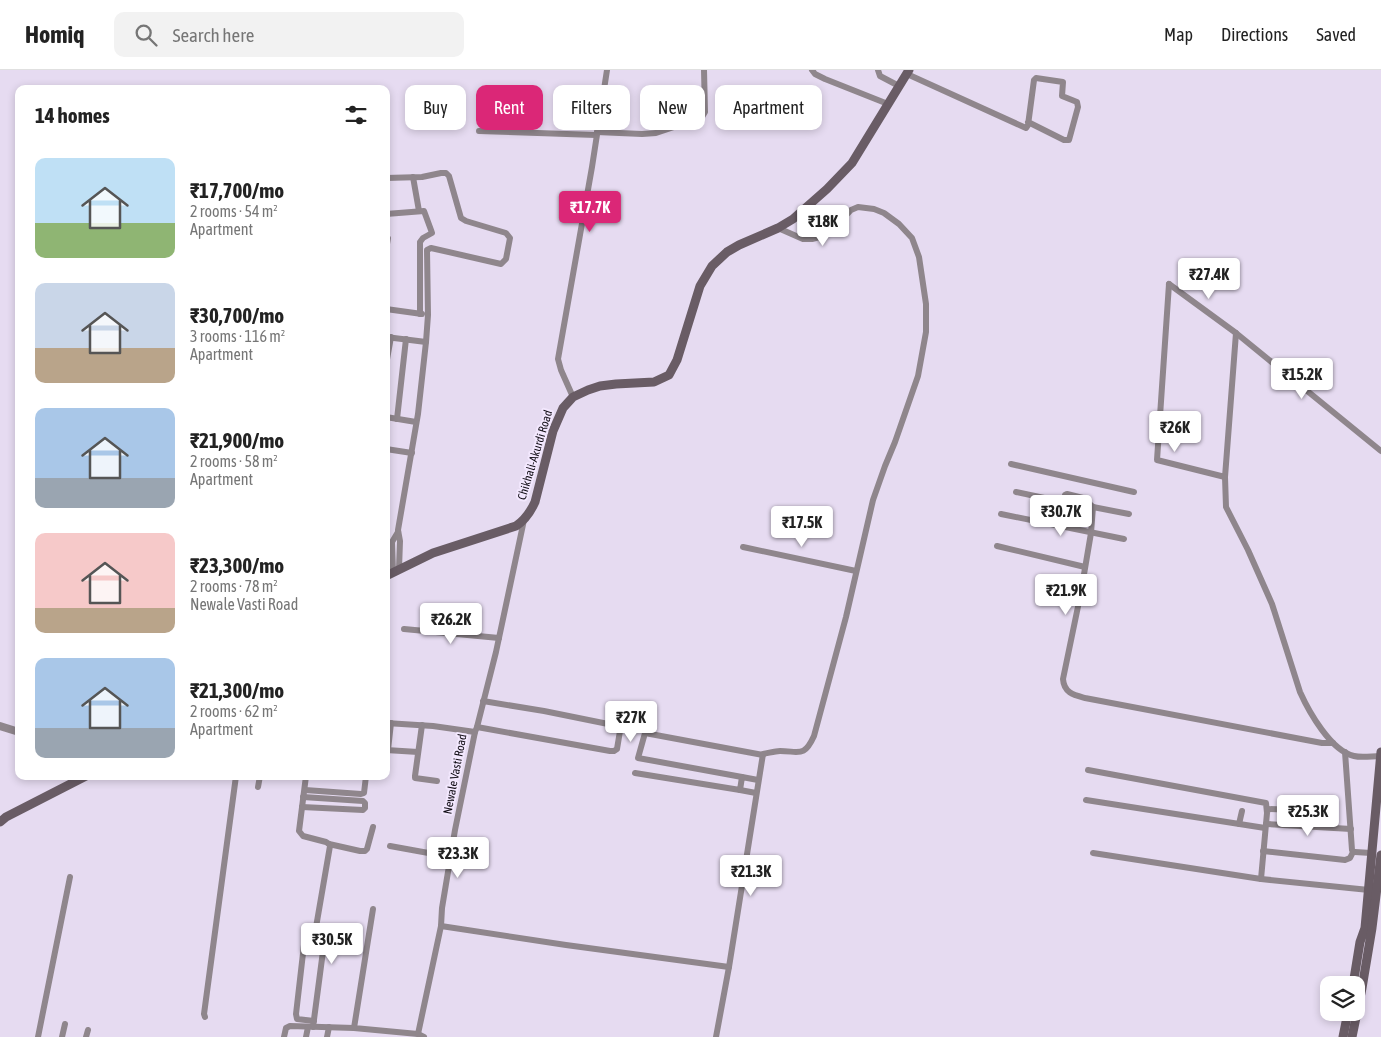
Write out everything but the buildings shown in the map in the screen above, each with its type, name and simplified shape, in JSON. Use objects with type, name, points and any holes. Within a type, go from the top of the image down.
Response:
[{"type":"main road","points":[[573,397],[600,386],[654,382],[669,375],[677,360],[700,286],[706,275],[727,252],[778,228],[798,214],[842,174],[852,163],[908,72]]},
{"type":"main road","name":"Chikhali-Akurdi Road","points":[[524,520],[535,502],[557,419],[563,408],[573,397]]},
{"type":"main road","points":[[393,572],[433,553],[516,526],[524,520]]},
{"type":"main road","points":[[1354,976],[1364,928],[1368,890],[1376,854],[1381,755]]},
{"type":"main road","points":[[0,822],[79,780]]},
{"type":"main road","points":[[1352,1037],[1380,876],[1376,854]]},
{"type":"main road","points":[[1343,1037],[1346,1021]]},
{"type":"street","points":[[573,397],[558,360],[607,70]]},
{"type":"street","points":[[479,131],[656,133],[702,117],[704,112],[704,70]]},
{"type":"street","points":[[812,70],[815,74],[888,104]]},
{"type":"street","points":[[878,70],[880,76],[899,86]]},
{"type":"street","points":[[908,72],[1026,128],[1034,80],[1038,77],[1063,82],[1062,96],[1077,102],[1078,107],[1069,140],[1064,140],[1028,122]]},
{"type":"street","points":[[390,178],[413,178],[446,173],[449,176],[461,218],[506,234],[510,238],[506,259],[501,264],[431,248],[427,250],[428,315],[426,342],[412,453],[398,530],[392,542],[393,572]]},
{"type":"street","points":[[413,178],[419,211]]},
{"type":"street","points":[[758,780],[638,758],[645,733],[763,755],[779,751],[795,753],[805,750],[810,746],[846,617],[874,500],[918,376],[926,332],[926,304],[919,257],[912,238],[892,218],[874,209],[858,207],[852,210],[832,230],[823,236],[812,239],[803,239],[778,228]]},
{"type":"street","points":[[390,214],[424,211],[432,233],[420,242],[420,314]]},
{"type":"street","points":[[1225,477],[1157,460],[1169,284],[1236,333],[1381,451]]},
{"type":"street","points":[[390,310],[428,315]]},
{"type":"street","points":[[1236,333],[1225,477],[1226,507],[1272,604],[1300,692],[1319,726],[1339,749],[1352,756],[1381,755]]},
{"type":"street","points":[[390,337],[426,342]]},
{"type":"street","points":[[397,419],[406,339]]},
{"type":"street","points":[[390,418],[416,422]]},
{"type":"street","points":[[390,450],[412,453]]},
{"type":"street","points":[[1011,464],[1134,492]]},
{"type":"street","points":[[1016,492],[1063,502],[1065,495],[1068,494],[1083,498],[1093,507],[1130,514]]},
{"type":"street","points":[[1093,507],[1091,532],[1072,642],[1063,679],[1064,686],[1070,694],[1322,743],[1334,743]]},
{"type":"street","points":[[1001,514],[1124,539]]},
{"type":"street","name":"Newale Vasti Road","points":[[421,1036],[441,926],[451,854],[476,729],[499,638],[524,520]]},
{"type":"street","points":[[997,546],[1085,567]]},
{"type":"street","points":[[743,547],[856,571]]},
{"type":"street","points":[[404,629],[499,638]]},
{"type":"street","points":[[390,723],[476,729],[610,751],[617,749],[620,731],[618,726],[544,711],[483,702]]},
{"type":"street","points":[[0,726],[15,731]]},
{"type":"street","points":[[422,726],[415,778],[437,781]]},
{"type":"street","points":[[390,750],[418,752]]},
{"type":"street","points":[[1264,852],[1345,860],[1350,858],[1353,852],[1345,752]]},
{"type":"street","points":[[716,1037],[763,755]]},
{"type":"street","points":[[1088,770],[1266,803],[1261,879]]},
{"type":"street","points":[[635,773],[756,793]]},
{"type":"street","points":[[740,790],[742,777]]},
{"type":"street","points":[[205,1017],[235,780]]},
{"type":"street","points":[[258,787],[259,780]]},
{"type":"street","points":[[306,780],[299,831],[303,836],[329,844],[365,851],[373,827]]},
{"type":"street","points":[[304,794],[361,794],[364,793],[365,780]]},
{"type":"street","points":[[302,807],[363,810],[365,808],[363,801],[304,794]]},
{"type":"street","points":[[1086,800],[1239,824],[1351,829]]},
{"type":"street","points":[[1267,809],[1327,811]]},
{"type":"street","points":[[1239,824],[1242,811]]},
{"type":"street","points":[[315,933],[330,849],[329,844]]},
{"type":"street","points":[[390,846],[434,854],[451,854]]},
{"type":"street","points":[[1353,852],[1376,854]]},
{"type":"street","points":[[1093,853],[1261,879],[1368,890]]},
{"type":"street","points":[[38,1037],[70,877]]},
{"type":"street","points":[[354,1028],[373,909]]},
{"type":"street","points":[[441,926],[729,967]]},
{"type":"street","points":[[306,1037],[311,1025],[325,936],[323,933],[308,932],[305,936],[296,1014],[297,1019],[311,1025]]},
{"type":"street","points":[[62,1037],[65,1024]]},
{"type":"street","points":[[284,1037],[287,1027],[311,1025],[421,1036]]},
{"type":"street","points":[[327,1037],[329,1027]]}]
